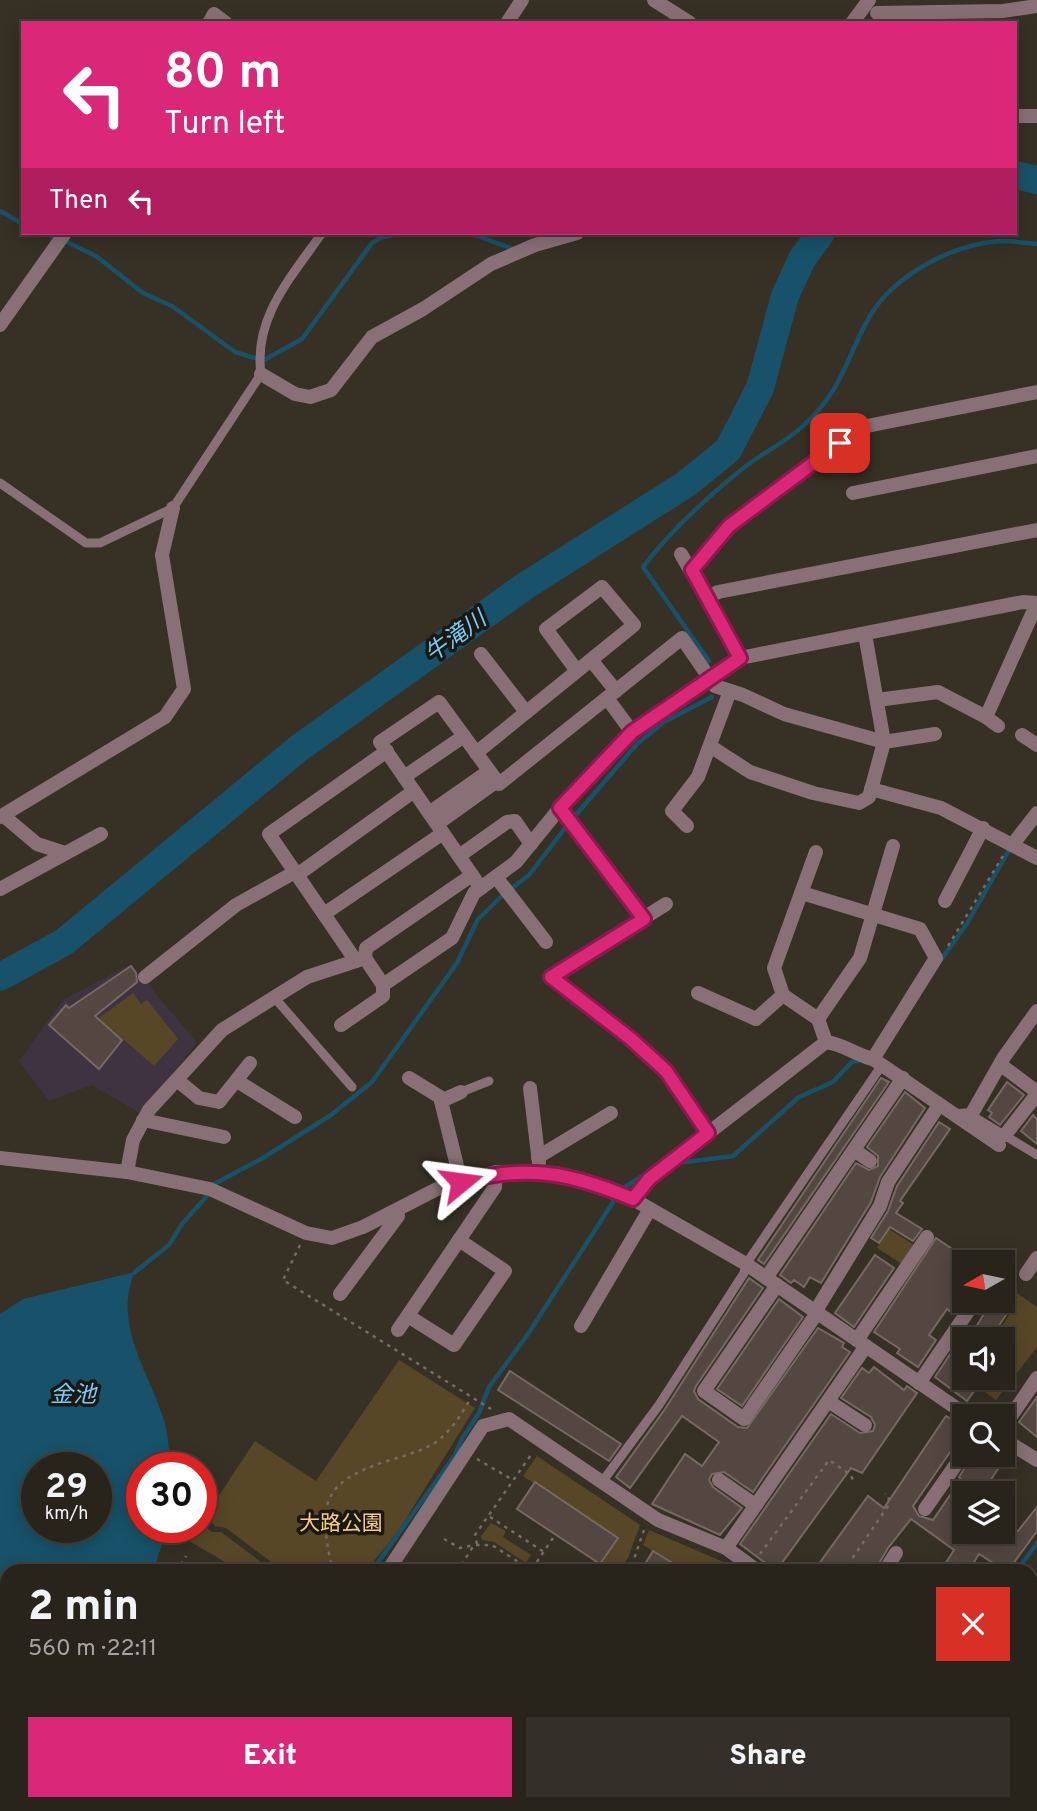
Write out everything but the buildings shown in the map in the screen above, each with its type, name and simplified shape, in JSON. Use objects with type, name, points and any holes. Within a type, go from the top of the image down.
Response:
[{"type":"street","points":[[508,21],[522,0]]},
{"type":"street","points":[[654,0],[687,21]]},
{"type":"street","points":[[853,21],[869,0],[878,18],[975,13],[1037,6]]},
{"type":"street","points":[[210,21],[214,14],[223,21]]},
{"type":"street","points":[[1017,116],[1037,116]]},
{"type":"street","points":[[0,325],[64,235]]},
{"type":"street","points":[[261,374],[295,394],[310,397],[331,390],[372,337],[423,309],[491,264],[535,245],[570,235]]},
{"type":"street","points":[[692,570],[729,526],[862,427],[1037,392]]},
{"type":"street","points":[[853,493],[1037,456]]},
{"type":"street","points":[[65,853],[37,844],[2,817],[76,768],[165,717],[184,689],[162,555],[173,508]]},
{"type":"street","points":[[708,598],[718,593],[1037,530]]},
{"type":"street","points":[[681,554],[740,658]]},
{"type":"street","points":[[476,753],[634,625],[602,587],[546,629],[577,671]]},
{"type":"street","points":[[383,985],[452,938],[474,893],[516,862],[560,808],[632,732],[740,658],[1024,602],[1037,603],[992,721],[938,692],[877,700]]},
{"type":"street","points":[[710,746],[750,772],[813,793],[859,803],[869,797],[884,742],[865,634]]},
{"type":"street","points":[[481,888],[380,742],[439,702],[499,784],[682,638],[715,686],[784,714],[884,742],[935,733]]},
{"type":"street","points":[[481,654],[526,712]]},
{"type":"street","points":[[591,660],[632,732]]},
{"type":"street","points":[[687,826],[672,811],[698,777],[730,691]]},
{"type":"street","points":[[1022,735],[1037,745]]},
{"type":"street","points":[[404,777],[464,736]]},
{"type":"street","points":[[341,1025],[377,1003],[383,996],[383,985],[324,914],[269,834],[387,751]]},
{"type":"street","points":[[324,914],[493,776]]},
{"type":"street","points":[[871,789],[941,807],[1037,858]]},
{"type":"street","points":[[145,976],[236,905],[296,873],[414,791]]},
{"type":"street","points":[[560,808],[644,919]]},
{"type":"street","points":[[1013,844],[1037,813]]},
{"type":"street","points":[[459,856],[507,822],[515,821],[531,844]]},
{"type":"street","points":[[945,901],[983,828]]},
{"type":"street","points":[[0,889],[101,834]]},
{"type":"street","points":[[818,1019],[860,958],[893,846]]},
{"type":"street","points":[[816,852],[775,968],[783,995],[818,1019],[827,1042]]},
{"type":"street","points":[[127,1172],[133,1140],[149,1110],[222,1030],[307,976],[361,959],[366,948],[472,875]]},
{"type":"street","points":[[496,877],[546,942]]},
{"type":"street","points":[[802,893],[875,913],[920,929],[936,958],[878,1062]]},
{"type":"street","points":[[666,904],[551,977],[631,1039],[666,1071],[708,1133]]},
{"type":"street","points":[[698,993],[756,1019],[783,995]]},
{"type":"street","points":[[965,1116],[1037,1012]]},
{"type":"street","points":[[633,1199],[649,1179],[827,1042],[837,1043],[878,1062],[939,1105],[965,1116],[969,1126],[1002,1140],[1037,1093],[1005,1068]]},
{"type":"street","points":[[177,1080],[199,1098],[219,1102],[250,1063]]},
{"type":"street","points":[[409,1078],[440,1097],[461,1182]]},
{"type":"street","points":[[903,1078],[854,1150],[806,1207],[771,1282],[704,1391],[744,1419],[816,1312],[880,1206],[888,1182],[939,1105]]},
{"type":"street","points":[[237,1082],[295,1117]]},
{"type":"street","points":[[530,1088],[539,1165]]},
{"type":"street","points":[[441,1101],[461,1092]]},
{"type":"street","points":[[0,1158],[127,1172],[210,1189],[306,1233],[332,1238],[397,1210],[437,1189],[496,1172],[539,1165],[611,1113]]},
{"type":"street","points":[[144,1120],[223,1137]]},
{"type":"street","points":[[854,1150],[870,1161]]},
{"type":"street","points":[[539,1165],[633,1199],[746,1264],[952,1405]]},
{"type":"street","points":[[398,1330],[495,1187],[496,1172]]},
{"type":"street","points":[[581,1325],[650,1209]]},
{"type":"street","points":[[340,1294],[397,1216],[397,1210]]},
{"type":"street","points":[[726,1548],[828,1401],[928,1237]]},
{"type":"street","points":[[408,1316],[454,1345],[505,1270],[458,1240]]},
{"type":"street","points":[[1026,1274],[1037,1258]]},
{"type":"street","points":[[919,1382],[967,1313]]},
{"type":"street","points":[[1015,1410],[1037,1378]]},
{"type":"street","points":[[828,1401],[865,1425]]},
{"type":"street","points":[[392,1564],[483,1426],[509,1419],[658,1520],[726,1548],[749,1564]]},
{"type":"street","points":[[1015,1446],[1037,1460]]},
{"type":"street","points":[[925,1509],[931,1488],[952,1466]]},
{"type":"street","points":[[719,1480],[755,1505]]},
{"type":"street","points":[[889,1564],[896,1553]]},
{"type":"lane","points":[[0,483],[86,543],[100,543],[173,508],[261,374],[258,358],[267,314],[322,235]]},
{"type":"lane","points":[[274,998],[352,1087]]},
{"type":"lane","points":[[602,1482],[659,1405],[744,1273],[746,1264],[878,1062]]},
{"type":"lane","points":[[461,1092],[488,1081]]},
{"type":"lane","points":[[1002,1140],[1037,1155]]},
{"type":"path","points":[[936,958],[941,956],[966,920],[1013,844]]},
{"type":"path","points":[[306,1233],[283,1280],[483,1405]]},
{"type":"path","points":[[332,1564],[325,1517],[328,1499],[336,1485],[362,1469],[432,1444],[454,1424],[471,1398]]},
{"type":"path","points":[[463,1564],[476,1545],[475,1535],[535,1450]]},
{"type":"path","points":[[472,1456],[513,1480]]},
{"type":"path","points":[[759,1564],[829,1460],[851,1475],[854,1483]]},
{"type":"path","points":[[848,1564],[888,1506],[889,1497],[885,1494]]},
{"type":"path","points":[[489,1517],[544,1552]]},
{"type":"path","points":[[632,1564],[647,1524]]},
{"type":"path","points":[[536,1564],[553,1538]]},
{"type":"path","points":[[444,1539],[460,1548],[492,1545],[521,1564]]},
{"type":"path","points":[[182,1564],[186,1556]]},
{"type":"shaded area","points":[[131,964],[197,1043],[140,1113],[92,1085],[49,1101],[19,1061],[63,1000]]},
{"type":"green space","points":[[133,993],[141,1004],[147,1000],[178,1039],[154,1066],[99,1018]]},
{"type":"green space","points":[[889,1229],[914,1245],[902,1264],[877,1248]]},
{"type":"green space","points":[[1015,1292],[1037,1307],[1037,1347],[1015,1375],[1015,1327],[1001,1327],[1011,1313],[1015,1313]]},
{"type":"green space","name":"大路公園","points":[[399,1360],[475,1408],[399,1530],[372,1564],[274,1564],[226,1528],[217,1526],[217,1498],[255,1441],[316,1481]]},
{"type":"green space","points":[[982,1390],[1004,1390],[996,1400]]},
{"type":"green space","points":[[537,1456],[640,1525],[623,1564],[601,1564],[618,1539],[523,1476]]},
{"type":"green space","points":[[491,1523],[506,1531],[503,1537],[531,1555],[526,1563],[494,1542],[482,1540],[481,1536]]},
{"type":"green space","points":[[649,1530],[725,1564],[675,1564],[643,1545]]},
{"type":"green space","points":[[217,1532],[221,1532],[264,1564],[228,1564],[193,1543],[217,1543]]},
{"type":"water","name":"金池","points":[[135,1272],[129,1291],[130,1329],[164,1420],[170,1452],[126,1452],[126,1543],[162,1543],[156,1563],[0,1564],[0,1314],[23,1299]]},
{"type":"waterway","name":"牛滝川","points":[[1017,175],[1037,180]]},
{"type":"waterway","points":[[0,211],[21,223]]},
{"type":"waterway","points":[[48,235],[54,237]]},
{"type":"waterway","points":[[264,360],[302,339],[372,243],[392,235]]},
{"type":"waterway","points":[[474,235],[513,249]]},
{"type":"waterway","name":"牛滝川","points":[[0,977],[64,942],[299,748],[525,586],[686,484],[728,450],[760,388],[785,296],[802,259],[820,235]]},
{"type":"waterway","points":[[709,661],[643,567],[665,540],[702,504],[749,464],[798,431],[818,411],[836,385],[870,316],[894,287],[926,264],[963,248],[1000,241],[1037,244]]},
{"type":"waterway","points":[[67,242],[96,256],[143,293],[172,306],[235,352],[255,358]]},
{"type":"waterway","points":[[574,817],[637,744],[664,722],[712,697]]},
{"type":"waterway","points":[[512,888],[529,875],[566,827]]},
{"type":"waterway","points":[[941,960],[968,922],[1010,848]]},
{"type":"waterway","points":[[214,1184],[263,1158],[331,1115],[372,1082],[457,963],[478,919],[502,896]]},
{"type":"waterway","points":[[678,1163],[733,1156],[799,1097],[833,1082],[852,1062],[861,1060]]},
{"type":"waterway","points":[[622,1189],[644,1175]]},
{"type":"waterway","points":[[135,1272],[169,1245],[182,1224],[207,1196]]},
{"type":"waterway","points":[[377,1564],[455,1455],[479,1413],[489,1387],[528,1334],[615,1199]]},
{"type":"waterway","points":[[1022,1564],[1037,1543]]},
{"type":"route","points":[[461,1182],[496,1172],[557,1173],[603,1186],[633,1199],[649,1179],[708,1133],[666,1071],[631,1039],[551,977],[644,919],[560,808],[632,732],[740,658],[692,570],[729,526],[840,443]]}]
